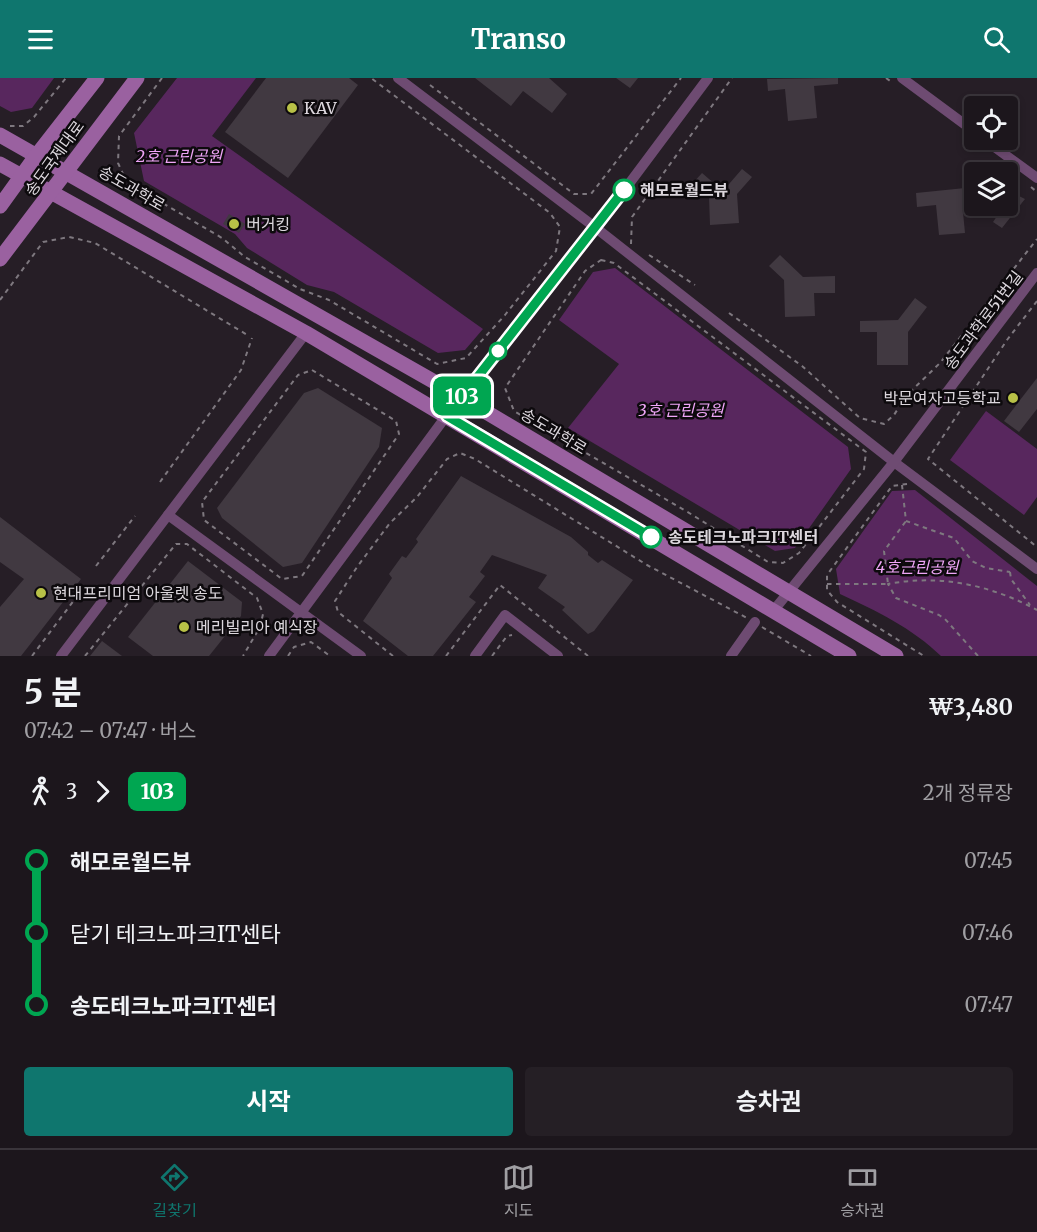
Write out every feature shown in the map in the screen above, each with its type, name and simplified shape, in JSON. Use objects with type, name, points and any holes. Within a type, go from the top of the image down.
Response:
[{"type":"main road","name":"송도국제대로","points":[[0,206],[97,78]]},
{"type":"main road","name":"송도국제대로","points":[[0,259],[52,192],[65,170],[137,78]]},
{"type":"main road","name":"송도과학로","points":[[5,131],[36,156],[65,170],[461,397],[896,656]]},
{"type":"main road","points":[[0,164],[306,333],[849,656]]},
{"type":"street","points":[[398,78],[596,228],[894,462],[1037,569]]},
{"type":"street","points":[[269,656],[461,397],[596,228],[708,78]]},
{"type":"street","points":[[902,78],[964,124]]},
{"type":"street","points":[[999,150],[1037,178]]},
{"type":"street","name":"송도과학로51번길","points":[[774,610],[894,462],[1037,273]]},
{"type":"street","points":[[61,656],[306,333]]},
{"type":"street","points":[[168,515],[361,656]]},
{"type":"street","points":[[475,656],[505,615],[558,656]]},
{"type":"street","points":[[731,656],[755,622]]},
{"type":"path","points":[[5,131],[23,126],[34,117],[66,78]]},
{"type":"path","points":[[162,78],[119,136],[118,163],[132,185],[222,237],[246,257],[300,289],[329,300],[437,364],[466,358],[505,315],[556,251],[560,227],[550,213],[371,78]]},
{"type":"path","points":[[430,84],[574,194],[591,194],[681,78]]},
{"type":"path","points":[[631,244],[632,217],[732,78]]},
{"type":"path","points":[[0,300],[43,242],[69,237],[95,243],[250,337],[241,370],[160,482]]},
{"type":"path","points":[[729,313],[802,366],[860,418],[884,424],[894,416],[906,396],[940,363],[1037,239]]},
{"type":"path","points":[[640,250],[695,285]]},
{"type":"path","points":[[601,260],[614,263],[866,452],[864,469],[799,553],[783,563],[768,562],[686,511],[514,411],[505,387],[585,271],[601,260]]},
{"type":"path","points":[[1037,301],[1007,340],[928,459],[1037,547]]},
{"type":"path","points":[[312,370],[396,421],[399,434],[302,576],[282,579],[204,520],[202,502],[298,375],[312,370]]},
{"type":"path","points":[[393,656],[338,612],[335,601],[390,523],[417,497],[450,456],[460,453],[475,459],[647,565],[687,588],[722,603],[811,656]]},
{"type":"path","points":[[911,483],[892,486],[827,575],[827,590],[837,602],[924,656]]},
{"type":"path","points":[[902,485],[906,521],[884,551],[888,584],[896,598],[945,619],[978,656]]},
{"type":"path","points":[[96,566],[135,516]]},
{"type":"path","points":[[906,521],[954,538],[972,561],[986,568],[1010,572],[1011,579],[1032,607]]},
{"type":"path","points":[[85,656],[176,544],[187,544],[257,598],[263,614],[260,627],[243,656]]},
{"type":"path","points":[[827,584],[888,584],[908,580],[942,580],[978,586],[1037,610]]},
{"type":"path","points":[[32,656],[84,587]]},
{"type":"path","points":[[492,656],[507,636],[512,635]]},
{"type":"path","points":[[288,656],[294,647],[311,642],[330,656]]},
{"type":"green space","points":[[0,78],[54,78],[32,108],[11,112],[0,106]]},
{"type":"green space","name":"2호 근린공원","points":[[177,78],[256,78],[212,136],[483,329],[465,350],[438,353],[334,292],[307,285],[247,248],[235,234],[144,181],[134,133]]},
{"type":"green space","name":"3호 근린공원","points":[[615,268],[848,447],[851,469],[795,548],[775,551],[568,428],[619,364],[559,320],[593,272]]},
{"type":"green space","points":[[986,411],[1037,449],[1037,497],[1024,515],[950,460]]},
{"type":"green space","name":"4호근린공원","points":[[915,490],[1037,586],[1037,656],[941,656],[906,629],[840,594],[836,569],[892,491]]},
{"type":"building","name":"KAV","points":[[266,78],[349,78],[358,85],[288,178],[225,132]]},
{"type":"building","points":[[475,78],[549,78],[567,94],[552,113],[523,91],[511,106]]},
{"type":"building","points":[[616,78],[638,78],[630,88]]},
{"type":"building","points":[[838,78],[838,84],[814,86],[817,118],[788,121],[785,89],[768,91],[767,79]]},
{"type":"building","points":[[742,169],[752,177],[737,194],[739,223],[710,225],[709,196],[693,183],[702,173],[723,191]]},
{"type":"building","points":[[964,188],[964,202],[962,202],[965,233],[939,235],[936,205],[917,207],[916,193]]},
{"type":"building","points":[[1018,196],[1025,199],[1018,208]]},
{"type":"building","name":"버거킹","points":[[229,214],[245,224],[239,233],[223,224]]},
{"type":"building","points":[[997,216],[1012,216],[1002,228],[993,222]]},
{"type":"building","points":[[780,255],[803,277],[835,276],[835,293],[814,293],[815,316],[785,317],[784,280],[769,266]]},
{"type":"building","points":[[915,298],[927,307],[908,332],[908,365],[877,365],[877,332],[860,332],[860,321],[898,320]]},
{"type":"building","points":[[1037,378],[1037,409],[1019,432],[1004,421]]},
{"type":"building","points":[[318,388],[382,428],[379,447],[302,563],[283,567],[222,518],[217,508],[304,393]]},
{"type":"building","points":[[461,476],[571,537],[598,563],[602,560],[633,580],[594,631],[588,634],[562,610],[565,607],[538,588],[547,575],[492,555],[480,572],[485,576],[469,597],[476,602],[433,656],[408,656],[363,621],[392,578],[389,574],[402,556],[406,558],[418,542],[416,539]]},
{"type":"building","name":"현대프리미엄 아울렛 송도","points":[[0,517],[81,579],[21,656],[0,656],[0,607],[24,579],[0,562]]},
{"type":"building","points":[[188,561],[242,602],[241,616],[209,656],[153,656],[128,637]]},
{"type":"building","points":[[102,641],[122,656],[90,656]]},
{"type":"bus line","name":"103","points":[[624,190],[447,416],[651,537]]},
{"type":"place","name":"KAV","points":[[292,108]]},
{"type":"place","name":"해모로월드뷰","points":[[624,190]]},
{"type":"place","name":"버거킹","points":[[234,224]]},
{"type":"place","name":"박문여자고등학교","points":[[1013,398]]},
{"type":"place","name":"송도테크노파크IT센터","points":[[651,537]]},
{"type":"place","name":"현대프리미엄 아울렛 송도","points":[[41,593]]},
{"type":"place","name":"메리빌리아 예식장","points":[[184,627]]}]
